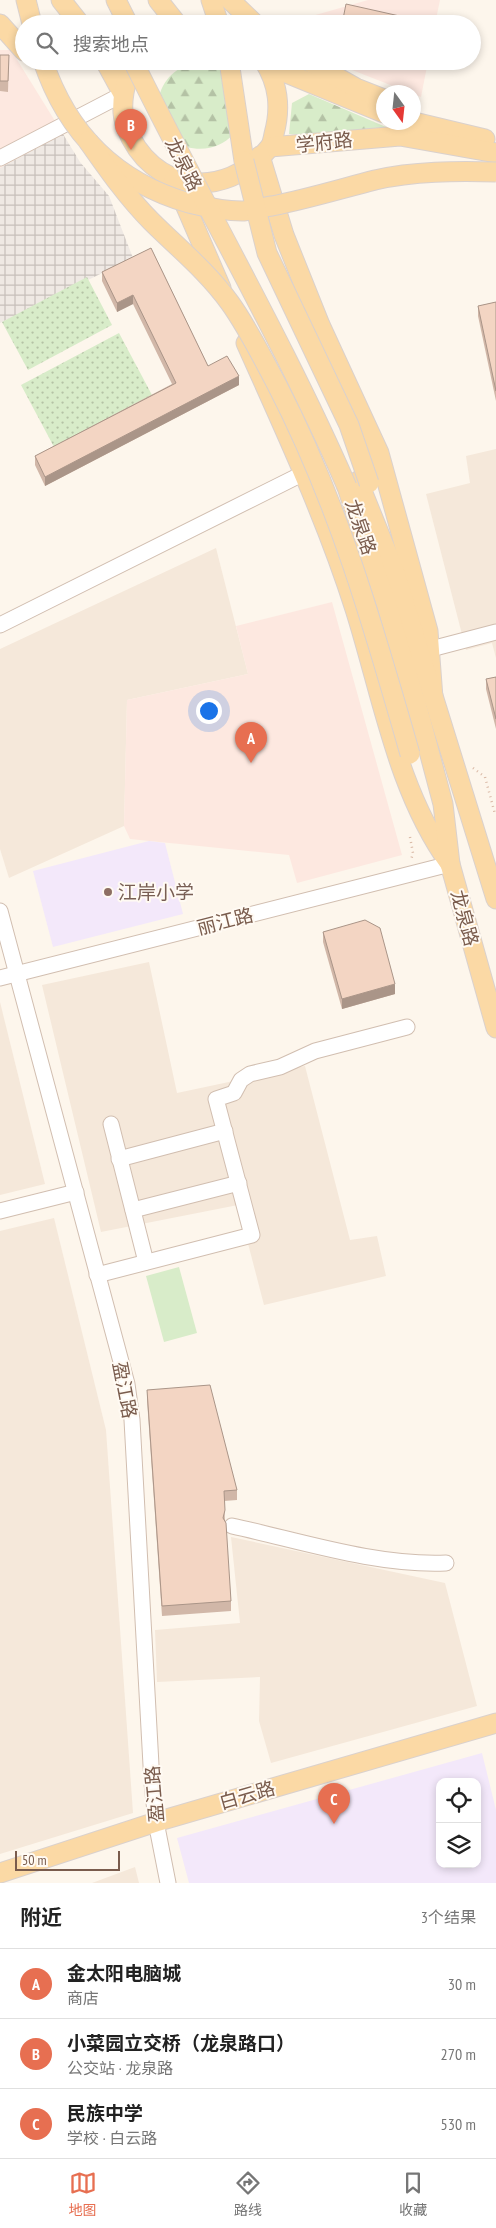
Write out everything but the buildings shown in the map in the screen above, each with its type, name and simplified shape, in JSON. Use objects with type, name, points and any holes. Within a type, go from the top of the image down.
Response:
[{"type":"main road","points":[[26,0],[30,15]]},
{"type":"main road","points":[[61,0],[73,15]]},
{"type":"main road","points":[[102,0],[110,15]]},
{"type":"main road","points":[[116,0],[124,15]]},
{"type":"main road","points":[[211,0],[216,15]]},
{"type":"main road","points":[[230,0],[246,15]]},
{"type":"main road","points":[[162,3],[171,15]]},
{"type":"main road","points":[[0,24],[15,41]]},
{"type":"main road","points":[[39,70],[51,85],[72,122],[117,181],[151,221],[192,258],[229,301],[249,332],[294,417],[344,536],[366,600],[410,754],[450,864]]},
{"type":"main road","points":[[46,70],[51,85]]},
{"type":"main road","points":[[110,70],[123,94]]},
{"type":"main road","points":[[133,70],[123,94],[124,120],[133,146],[151,166],[174,179],[198,183],[221,181],[242,171],[265,152],[277,122],[279,98],[270,70]]},
{"type":"main road","name":"龙泉路","points":[[137,70],[187,170],[313,408],[358,484],[380,512],[394,570],[457,780],[490,853],[496,899]]},
{"type":"main road","name":"龙泉路","points":[[151,70],[323,402],[358,484],[386,603],[443,804],[450,864],[496,1028]]},
{"type":"main road","points":[[230,70],[244,161],[267,253],[349,426],[358,484]]},
{"type":"main road","name":"学府路","points":[[279,70],[376,110]]},
{"type":"main road","points":[[324,70],[356,88],[376,96]]},
{"type":"main road","points":[[421,113],[496,130]]},
{"type":"main road","points":[[421,124],[496,142]]},
{"type":"main road","name":"学府路","points":[[265,152],[400,136],[496,153]]},
{"type":"main road","points":[[88,141],[127,177],[162,195],[202,206],[242,211],[299,201],[378,180],[445,171],[496,172]]},
{"type":"main road","points":[[265,152],[284,235],[320,325],[379,452],[428,631],[431,649],[433,698]]},
{"type":"main road","points":[[174,179],[304,473],[337,554],[400,762],[424,822],[450,864]]},
{"type":"main road","name":"白云路","points":[[0,1873],[156,1822],[496,1723]]},
{"type":"street","points":[[0,158],[123,94]]},
{"type":"street","points":[[0,625],[304,473]]},
{"type":"street","points":[[431,649],[496,632]]},
{"type":"street","name":"丽江路","points":[[0,978],[450,864]]},
{"type":"street","name":"盈江路","points":[[0,911],[127,1384],[132,1420],[156,1822],[168,1883]]},
{"type":"street","points":[[97,1275],[252,1235],[216,1099],[234,1092],[241,1080],[250,1074],[280,1067],[315,1051],[407,1028]]},
{"type":"street","points":[[110,1124],[146,1262]]},
{"type":"street","points":[[120,1159],[225,1131]]},
{"type":"street","points":[[133,1210],[239,1183]]},
{"type":"street","points":[[0,1211],[76,1192]]},
{"type":"street","points":[[232,1526],[381,1559],[421,1564],[446,1563]]},
{"type":"path","points":[[485,777],[495,814]]},
{"type":"path","points":[[410,837],[413,853],[410,860]]},
{"type":"shaded area","points":[[368,0],[440,0],[437,15],[316,15]]},
{"type":"shaded area","points":[[0,50],[11,50],[15,56],[15,70],[23,70],[63,134],[0,168]]},
{"type":"shaded area","points":[[352,70],[426,70],[421,97],[421,85],[390,85]]},
{"type":"shaded area","points":[[63,134],[80,162],[109,196],[133,258],[0,323],[0,168]]},
{"type":"shaded area","points":[[496,449],[496,658],[492,643],[466,650],[426,494],[470,483],[466,456]]},
{"type":"shaded area","points":[[216,548],[248,674],[127,700],[124,826],[9,878],[0,849],[0,649]]},
{"type":"shaded area","points":[[332,602],[402,855],[297,883],[289,855],[130,839],[124,826],[127,700],[248,674],[236,626]]},
{"type":"shaded area","name":"江岸小学","points":[[149,841],[165,843],[183,914],[53,947],[33,871]]},
{"type":"shaded area","points":[[149,962],[177,1093],[305,1066],[350,1240],[377,1236],[386,1276],[264,1305],[238,1205],[101,1232],[42,985]]},
{"type":"shaded area","points":[[0,1002],[45,1184],[0,1195]]},
{"type":"shaded area","points":[[54,1218],[106,1430],[133,1813],[0,1854],[0,1231]]},
{"type":"shaded area","points":[[231,1537],[445,1583],[477,1706],[271,1763],[259,1721],[260,1677],[157,1682],[155,1630],[240,1623]]},
{"type":"shaded area","points":[[482,1753],[496,1810],[496,1883],[189,1883],[177,1838]]},
{"type":"shaded area","points":[[135,1867],[139,1883],[92,1883]]},
{"type":"green space","points":[[177,70],[224,70],[235,78],[243,94],[244,111],[238,128],[226,141],[209,148],[186,147],[158,100],[163,85]]},
{"type":"green space","points":[[309,94],[376,123],[376,130],[385,131],[289,134],[292,103]]},
{"type":"green space","points":[[87,277],[112,325],[28,370],[2,322]]},
{"type":"green space","points":[[119,333],[152,395],[54,447],[21,385]]},
{"type":"green space","points":[[179,1267],[197,1333],[164,1342],[146,1276]]},
{"type":"place","name":"小菜园立交桥（龙泉路口）","points":[[131,150]]},
{"type":"place","name":"金太阳电脑城","points":[[251,763]]},
{"type":"place","name":"江岸小学","points":[[108,892]]},
{"type":"place","name":"民族中学","points":[[334,1824]]}]
